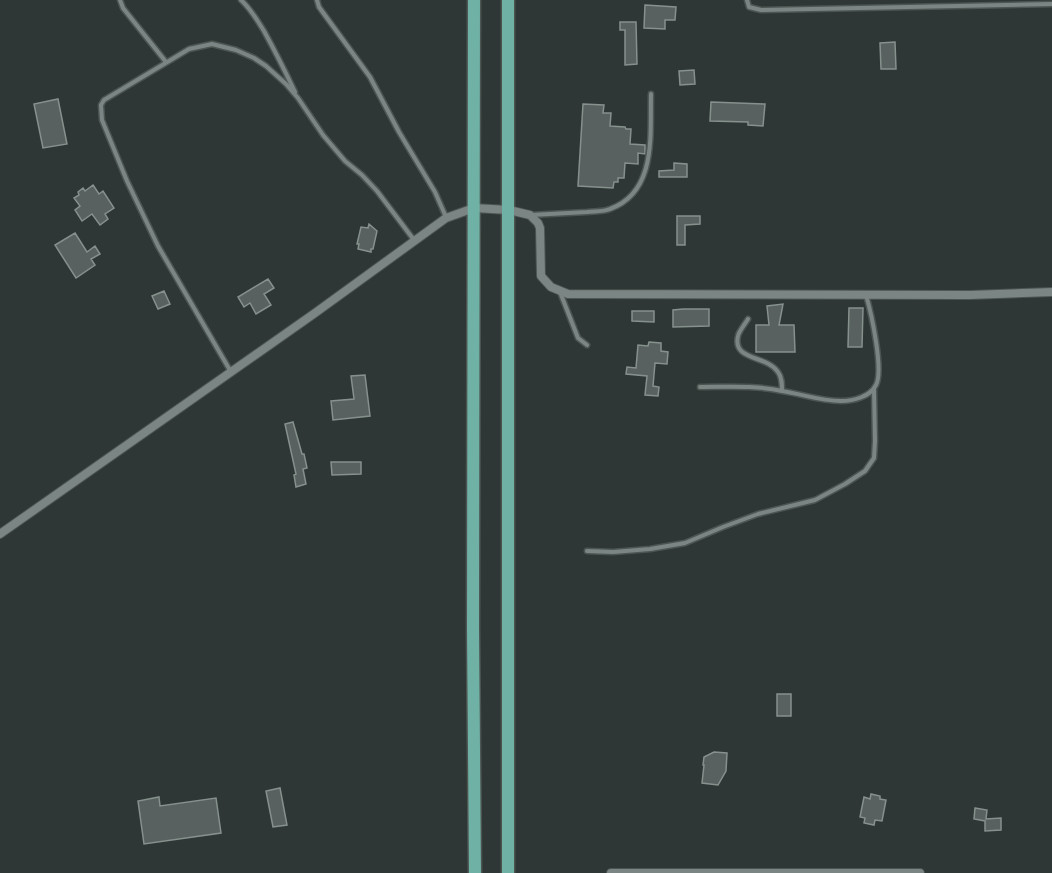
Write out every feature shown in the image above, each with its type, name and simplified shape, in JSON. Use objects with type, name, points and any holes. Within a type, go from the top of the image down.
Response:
[{"type":"main road","points":[[474,0],[475,873]]},
{"type":"main road","points":[[508,0],[508,873]]},
{"type":"street","points":[[0,534],[446,218],[474,208],[509,210],[530,215],[540,228],[541,276],[551,287],[568,294],[970,295],[1052,292]]},
{"type":"street","points":[[611,873],[920,873]]},
{"type":"lane","points":[[120,0],[123,8],[166,62]]},
{"type":"lane","points":[[241,0],[256,18],[275,49],[298,98]]},
{"type":"lane","points":[[317,0],[319,7],[370,77],[399,132],[435,192],[446,218]]},
{"type":"lane","points":[[747,0],[749,7],[761,10],[1052,4]]},
{"type":"lane","points":[[231,372],[158,246],[127,181],[102,120],[100,112],[104,100],[189,49],[212,44],[245,54],[266,66],[286,84],[323,135],[377,191],[415,241]]},
{"type":"lane","points":[[530,215],[608,210],[623,203],[636,192],[644,176],[649,154],[651,94]]},
{"type":"lane","points":[[560,291],[578,338],[587,345]]},
{"type":"lane","points":[[700,387],[759,387],[820,400],[842,402],[855,400],[867,394],[878,382],[878,357],[866,294]]},
{"type":"lane","points":[[748,319],[738,336],[738,347],[743,354],[769,363],[778,371],[782,391]]},
{"type":"lane","points":[[587,551],[613,552],[650,549],[685,543],[758,514],[815,500],[845,484],[865,471],[874,458],[874,388]]},
{"type":"building","points":[[645,5],[676,7],[675,20],[665,20],[665,29],[644,28]]},
{"type":"building","points":[[620,22],[636,22],[637,64],[625,65],[625,30],[620,30]]},
{"type":"building","points":[[895,42],[896,69],[881,69],[880,43]]},
{"type":"building","points":[[694,70],[695,84],[680,85],[679,71]]},
{"type":"building","points":[[58,99],[67,144],[43,148],[34,104]]},
{"type":"building","points":[[711,102],[765,104],[763,126],[748,125],[748,122],[710,121]]},
{"type":"building","points":[[583,104],[604,105],[603,113],[611,113],[610,126],[631,129],[630,144],[645,145],[645,154],[638,153],[638,164],[625,163],[624,178],[618,178],[613,188],[578,186]]},
{"type":"building","points":[[674,163],[687,164],[687,177],[659,177],[659,171],[674,170]]},
{"type":"building","points":[[93,185],[99,194],[103,191],[114,208],[105,214],[108,219],[100,225],[92,214],[82,221],[75,210],[80,206],[74,198],[79,195],[78,192],[83,188],[85,191]]},
{"type":"building","points":[[677,216],[700,216],[700,224],[685,225],[685,245],[677,245]]},
{"type":"building","points":[[369,224],[377,231],[371,252],[358,249],[359,244],[357,244],[361,227],[368,228]]},
{"type":"building","points":[[75,233],[87,252],[95,246],[100,254],[91,259],[95,265],[76,278],[55,245]]},
{"type":"building","points":[[268,279],[274,288],[264,294],[271,305],[256,314],[250,303],[244,307],[238,297]]},
{"type":"building","points":[[164,291],[170,304],[158,309],[152,296]]},
{"type":"building","points":[[783,304],[779,325],[794,325],[795,352],[756,352],[756,325],[769,325],[767,306]]},
{"type":"building","points":[[849,308],[863,308],[862,347],[848,347]]},
{"type":"building","points":[[709,309],[709,326],[673,327],[673,310]]},
{"type":"building","points":[[632,311],[654,311],[654,322],[632,321]]},
{"type":"building","points":[[649,342],[661,343],[661,351],[668,352],[667,364],[655,363],[653,386],[659,387],[658,396],[645,395],[647,376],[626,374],[627,367],[636,368],[638,345],[648,346]]},
{"type":"building","points":[[365,375],[370,416],[333,420],[331,401],[354,399],[351,376]]},
{"type":"building","points":[[293,422],[307,468],[303,469],[306,484],[296,487],[294,475],[296,474],[285,424]]},
{"type":"building","points":[[331,462],[361,462],[361,474],[332,475]]},
{"type":"building","points":[[777,694],[791,694],[791,716],[777,716]]},
{"type":"building","points":[[714,752],[727,753],[726,771],[718,785],[702,783],[704,757]]},
{"type":"building","points":[[280,788],[287,825],[273,827],[266,791]]},
{"type":"building","points":[[871,794],[886,800],[882,821],[875,820],[874,825],[864,823],[865,818],[860,817],[864,797],[870,799]]},
{"type":"building","points":[[159,797],[160,806],[216,798],[221,833],[144,844],[138,801]]},
{"type":"building","points":[[975,808],[987,810],[986,819],[1001,818],[1001,830],[985,831],[985,821],[974,819]]}]
